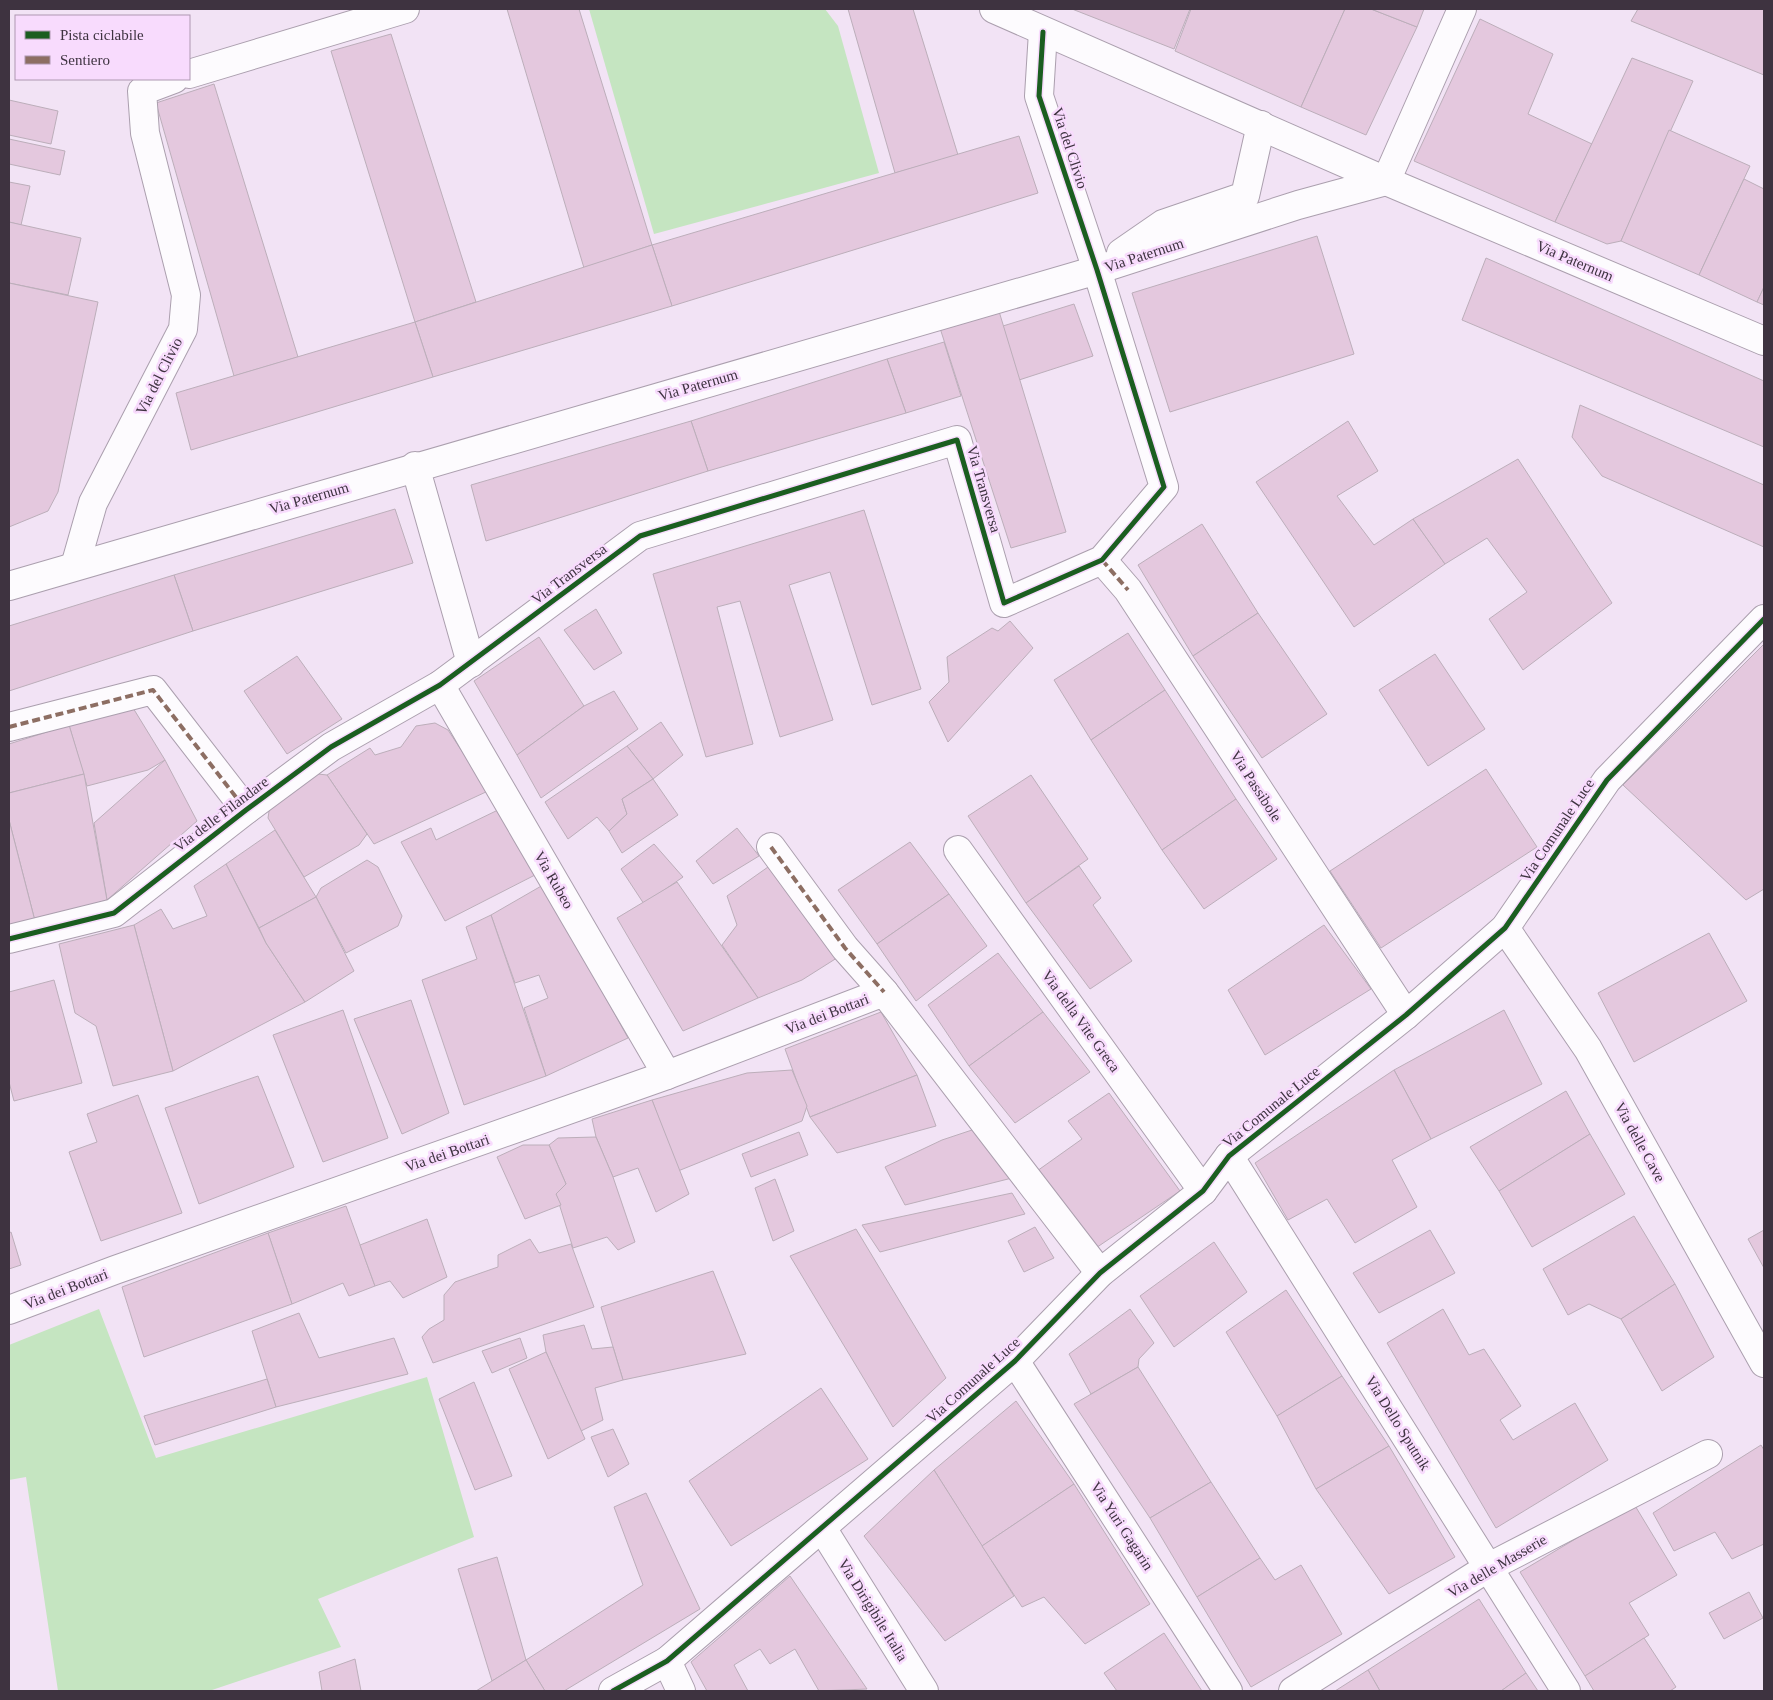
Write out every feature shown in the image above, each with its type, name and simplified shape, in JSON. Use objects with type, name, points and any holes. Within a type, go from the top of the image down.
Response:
[{"type":"street","points":[[190,74],[405,9]]},
{"type":"street","points":[[994,9],[1386,180],[1462,9]]},
{"type":"street","name":"Via del Clivio","points":[[1043,32],[1039,96],[1097,270]]},
{"type":"street","name":"Via del Clivio","points":[[75,566],[93,503],[183,329],[186,295],[145,133],[142,91],[171,80]]},
{"type":"street","points":[[1097,270],[1163,224],[1241,199],[1247,192],[1261,125]]},
{"type":"street","name":"Via Paternum","points":[[9,586],[415,466],[1097,270],[1386,180],[1764,342]]},
{"type":"street","points":[[1247,192],[1298,206]]},
{"type":"street","name":"Via Transversa","points":[[440,685],[640,536],[957,440],[1004,603],[1102,560],[1164,487],[1097,270]]},
{"type":"street","points":[[415,466],[471,663]]},
{"type":"street","name":"Via Passibole","points":[[1102,560],[1128,590],[1406,1014]]},
{"type":"street","name":"Via Comunale Luce","points":[[614,1691],[667,1661],[1015,1361],[1100,1273],[1203,1191],[1229,1156],[1406,1014],[1505,928],[1607,780],[1764,619]]},
{"type":"street","name":"Via delle Filandare","points":[[9,939],[114,913],[246,810],[331,747],[440,685]]},
{"type":"street","name":"Via Rubeo","points":[[440,685],[667,1075]]},
{"type":"street","name":"Via delle Filandare","points":[[9,727],[153,690],[246,810]]},
{"type":"street","name":"Via dei Bottari","points":[[771,847],[845,948],[884,992],[1100,1273]]},
{"type":"street","name":"Via della Vite Greca","points":[[958,850],[1203,1191]]},
{"type":"street","name":"Via delle Cave","points":[[1505,928],[1588,1049],[1764,1363]]},
{"type":"street","name":"Via dei Bottari","points":[[9,1310],[667,1075],[884,992]]},
{"type":"street","name":"Via Dello Sputnik","points":[[1229,1156],[1566,1691]]},
{"type":"street","name":"Via Yuri Gagarin","points":[[1015,1361],[1228,1691]]},
{"type":"street","name":"Via delle Masserie","points":[[1293,1691],[1489,1567],[1708,1454]]},
{"type":"street","name":"Via Dirigibile Italia","points":[[822,1528],[924,1691]]},
{"type":"street","points":[[667,1661],[681,1691]]},
{"type":"green space","points":[[589,9],[825,9],[838,26],[879,173],[654,234]]},
{"type":"green space","points":[[99,1309],[156,1458],[427,1377],[474,1537],[318,1599],[341,1647],[209,1691],[58,1691],[26,1477],[9,1480],[9,1345]]},
{"type":"building","points":[[507,9],[579,9],[652,245],[584,268]]},
{"type":"building","points":[[848,9],[913,9],[958,155],[895,173]]},
{"type":"building","points":[[1072,9],[1190,9],[1174,49]]},
{"type":"building","points":[[1191,9],[1345,9],[1301,107],[1175,51]]},
{"type":"building","points":[[1345,9],[1371,9],[1417,27],[1366,135],[1301,107]]},
{"type":"building","points":[[1371,9],[1424,9],[1417,27]]},
{"type":"building","points":[[1638,9],[1764,9],[1764,75],[1631,21]]},
{"type":"building","points":[[1480,19],[1553,54],[1528,114],[1592,144],[1555,222],[1414,161]]},
{"type":"building","points":[[391,34],[476,302],[415,322],[331,51]]},
{"type":"building","points":[[1632,58],[1693,81],[1621,241],[1607,244],[1555,222]]},
{"type":"building","points":[[214,84],[298,357],[234,376],[156,103]]},
{"type":"building","points":[[9,100],[58,111],[51,144],[9,135]]},
{"type":"building","points":[[1669,130],[1750,166],[1699,275],[1621,241]]},
{"type":"building","points":[[1019,136],[1038,193],[672,306],[652,245]]},
{"type":"building","points":[[9,139],[65,151],[60,175],[9,164]]},
{"type":"building","points":[[1744,179],[1764,189],[1764,287],[1757,302],[1699,275]]},
{"type":"building","points":[[9,182],[30,186],[21,225],[9,222]]},
{"type":"building","points":[[9,222],[81,238],[68,295],[9,283]]},
{"type":"building","points":[[1317,236],[1354,354],[1170,412],[1132,293]]},
{"type":"building","points":[[652,245],[672,306],[433,377],[415,322]]},
{"type":"building","points":[[1486,258],[1764,381],[1764,447],[1462,320]]},
{"type":"building","points":[[9,283],[98,302],[58,492],[48,511],[9,527]]},
{"type":"building","points":[[1764,287],[1764,305],[1757,302]]},
{"type":"building","points":[[1074,304],[1093,356],[1019,380],[1003,326]]},
{"type":"building","points":[[998,308],[1066,532],[1011,548],[939,325]]},
{"type":"building","points":[[415,322],[433,377],[191,450],[176,393]]},
{"type":"building","points":[[944,342],[961,396],[906,413],[887,359]]},
{"type":"building","points":[[887,359],[906,413],[708,471],[691,421]]},
{"type":"building","points":[[1580,405],[1764,485],[1764,547],[1602,476],[1572,437]]},
{"type":"building","points":[[691,421],[708,471],[486,541],[471,485]]},
{"type":"building","points":[[1348,421],[1378,471],[1337,496],[1374,545],[1413,519],[1445,564],[1354,627],[1256,482]]},
{"type":"building","points":[[1518,459],[1612,603],[1523,670],[1489,619],[1527,592],[1487,538],[1445,564],[1413,519]]},
{"type":"building","points":[[395,509],[413,563],[193,631],[174,575]]},
{"type":"building","points":[[864,510],[921,689],[872,705],[830,572],[789,585],[833,720],[780,737],[740,601],[717,607],[753,744],[706,757],[653,574]]},
{"type":"building","points":[[1202,524],[1258,613],[1193,656],[1138,565]]},
{"type":"building","points":[[174,575],[193,631],[9,691],[9,626]]},
{"type":"building","points":[[596,609],[622,653],[594,670],[564,630]]},
{"type":"building","points":[[1258,613],[1327,714],[1262,758],[1193,656]]},
{"type":"building","points":[[1010,621],[1033,648],[948,742],[929,702],[949,682],[947,657],[992,628],[998,631]]},
{"type":"building","points":[[1128,633],[1165,690],[1091,740],[1054,680]]},
{"type":"building","points":[[539,637],[584,706],[517,755],[474,681]]},
{"type":"building","points":[[1764,644],[1764,889],[1746,900],[1623,785]]},
{"type":"building","points":[[1435,654],[1485,729],[1428,766],[1379,690]]},
{"type":"building","points":[[297,656],[342,719],[287,754],[244,691]]},
{"type":"building","points":[[1165,690],[1236,799],[1162,850],[1091,740]]},
{"type":"building","points":[[614,691],[638,729],[541,798],[517,755],[584,706]]},
{"type":"building","points":[[130,703],[165,760],[148,770],[87,786],[69,725]]},
{"type":"building","points":[[661,722],[683,755],[653,779],[627,746]]},
{"type":"building","points":[[435,723],[448,730],[488,791],[374,844],[327,775],[370,748],[375,755],[401,747],[416,726]]},
{"type":"building","points":[[69,725],[84,774],[9,793],[9,744]]},
{"type":"building","points":[[627,746],[653,779],[622,799],[627,814],[609,831],[597,817],[568,839],[545,802]]},
{"type":"building","points":[[165,760],[197,821],[107,900],[94,823]]},
{"type":"building","points":[[1486,769],[1537,847],[1381,948],[1330,871]]},
{"type":"building","points":[[84,774],[107,900],[35,921],[9,820],[9,793]]},
{"type":"building","points":[[318,774],[327,775],[367,834],[359,845],[304,877],[268,818],[270,805]]},
{"type":"building","points":[[1031,775],[1088,859],[1026,903],[968,816]]},
{"type":"building","points":[[653,779],[678,815],[622,853],[609,831],[627,814],[622,799]]},
{"type":"building","points":[[1236,799],[1277,859],[1204,909],[1162,850]]},
{"type":"building","points":[[500,809],[535,875],[445,921],[401,842],[431,828],[436,840]]},
{"type":"building","points":[[9,820],[35,921],[9,927]]},
{"type":"building","points":[[737,828],[759,856],[713,884],[696,861]]},
{"type":"building","points":[[275,830],[316,897],[259,928],[226,864]]},
{"type":"building","points":[[910,842],[949,894],[877,944],[838,890]]},
{"type":"building","points":[[654,844],[683,877],[644,904],[621,869]]},
{"type":"building","points":[[367,860],[378,867],[402,916],[398,926],[346,953],[316,897],[321,888]]},
{"type":"building","points":[[226,864],[266,943],[305,1002],[173,1071],[134,925],[161,909],[173,929],[207,916],[194,886]]},
{"type":"building","points":[[1079,866],[1101,898],[1093,905],[1132,961],[1090,989],[1026,903]]},
{"type":"building","points":[[768,867],[840,956],[802,980],[758,998],[722,945],[737,925],[727,896]]},
{"type":"building","points":[[677,882],[758,998],[683,1031],[617,918]]},
{"type":"building","points":[[543,885],[628,1038],[546,1076],[524,1008],[548,998],[539,975],[515,983],[491,915]]},
{"type":"building","points":[[949,894],[987,946],[916,1001],[877,944]]},
{"type":"building","points":[[316,897],[354,971],[305,1002],[266,943],[259,928]]},
{"type":"building","points":[[491,915],[546,1076],[464,1105],[422,980],[477,959],[466,927]]},
{"type":"building","points":[[134,925],[173,1071],[113,1086],[96,1026],[75,1013],[59,944]]},
{"type":"building","points":[[1324,925],[1371,989],[1265,1055],[1228,990]]},
{"type":"building","points":[[1709,933],[1747,1001],[1634,1062],[1598,993]]},
{"type":"building","points":[[998,953],[1043,1012],[969,1066],[928,1005]]},
{"type":"building","points":[[54,980],[82,1083],[14,1101],[9,1082],[9,992]]},
{"type":"building","points":[[411,1000],[449,1113],[402,1134],[354,1019]]},
{"type":"building","points":[[343,1010],[388,1138],[323,1162],[273,1035]]},
{"type":"building","points":[[1504,1010],[1542,1084],[1431,1139],[1394,1070]]},
{"type":"building","points":[[881,1012],[917,1075],[810,1117],[785,1049]]},
{"type":"building","points":[[1043,1012],[1090,1072],[1015,1123],[969,1066]]},
{"type":"building","points":[[792,1070],[807,1106],[802,1121],[678,1171],[652,1100],[747,1073]]},
{"type":"building","points":[[1394,1070],[1431,1139],[1392,1160],[1417,1207],[1355,1243],[1327,1199],[1288,1220],[1255,1163]]},
{"type":"building","points":[[917,1075],[936,1126],[837,1153],[810,1117]]},
{"type":"building","points":[[258,1076],[294,1167],[199,1204],[165,1108]]},
{"type":"building","points":[[1566,1091],[1590,1134],[1499,1191],[1470,1147]]},
{"type":"building","points":[[1109,1093],[1180,1191],[1087,1254],[1037,1171],[1082,1139],[1068,1121]]},
{"type":"building","points":[[138,1095],[182,1213],[101,1241],[69,1152],[97,1142],[87,1114]]},
{"type":"building","points":[[652,1100],[689,1194],[656,1212],[638,1168],[613,1177],[596,1137],[592,1119]]},
{"type":"building","points":[[978,1128],[1012,1178],[905,1205],[885,1167],[942,1140]]},
{"type":"building","points":[[799,1132],[808,1155],[751,1177],[742,1154]]},
{"type":"building","points":[[1590,1134],[1625,1194],[1532,1247],[1499,1191]]},
{"type":"building","points":[[596,1137],[613,1177],[635,1242],[618,1250],[607,1237],[573,1248],[556,1194],[566,1184],[549,1145],[558,1138]]},
{"type":"building","points":[[523,1145],[549,1145],[566,1184],[556,1194],[561,1205],[525,1219],[497,1157]]},
{"type":"building","points":[[775,1179],[794,1231],[773,1241],[755,1188]]},
{"type":"building","points":[[1012,1193],[1025,1214],[880,1252],[862,1225]]},
{"type":"building","points":[[346,1206],[375,1286],[349,1296],[343,1283],[292,1304],[268,1233]]},
{"type":"building","points":[[1634,1216],[1675,1284],[1621,1319],[1589,1304],[1568,1315],[1543,1269]]},
{"type":"building","points":[[427,1219],[447,1277],[403,1298],[390,1281],[375,1286],[360,1245]]},
{"type":"building","points":[[1035,1227],[1054,1258],[1024,1272],[1008,1241]]},
{"type":"building","points":[[856,1229],[946,1378],[893,1427],[790,1256]]},
{"type":"building","points":[[1430,1230],[1455,1273],[1379,1313],[1353,1273]]},
{"type":"building","points":[[1764,1230],[1764,1268],[1748,1239]]},
{"type":"building","points":[[11,1232],[21,1265],[9,1269],[9,1233]]},
{"type":"building","points":[[268,1233],[292,1304],[144,1357],[122,1287]]},
{"type":"building","points":[[530,1239],[539,1253],[571,1244],[594,1307],[433,1363],[422,1337],[429,1329],[444,1320],[444,1295],[455,1282],[498,1267],[498,1255]]},
{"type":"building","points":[[1214,1242],[1247,1292],[1174,1347],[1140,1296]]},
{"type":"building","points":[[713,1271],[746,1354],[623,1380],[601,1307]]},
{"type":"building","points":[[1675,1284],[1714,1357],[1662,1391],[1621,1319]]},
{"type":"building","points":[[1286,1290],[1342,1376],[1277,1416],[1226,1332]]},
{"type":"building","points":[[1130,1309],[1154,1343],[1139,1359],[1138,1367],[1091,1394],[1069,1354]]},
{"type":"building","points":[[1443,1309],[1469,1355],[1484,1349],[1521,1406],[1500,1420],[1513,1440],[1575,1403],[1608,1460],[1496,1528],[1387,1343]]},
{"type":"building","points":[[299,1313],[319,1358],[394,1338],[408,1374],[276,1407],[252,1331]]},
{"type":"building","points":[[584,1325],[592,1349],[613,1347],[623,1380],[595,1388],[603,1420],[581,1431],[546,1352],[543,1335]]},
{"type":"building","points":[[520,1338],[527,1358],[492,1373],[482,1351]]},
{"type":"building","points":[[546,1352],[585,1439],[548,1459],[509,1369]]},
{"type":"building","points":[[1138,1367],[1211,1482],[1150,1518],[1074,1404]]},
{"type":"building","points":[[1342,1376],[1389,1446],[1316,1489],[1277,1416]]},
{"type":"building","points":[[267,1379],[276,1407],[155,1445],[144,1416]]},
{"type":"building","points":[[474,1382],[512,1476],[475,1490],[439,1399]]},
{"type":"building","points":[[821,1388],[868,1459],[731,1546],[689,1481]]},
{"type":"building","points":[[1016,1401],[1074,1484],[982,1546],[934,1470]]},
{"type":"building","points":[[613,1429],[629,1464],[608,1477],[591,1437]]},
{"type":"building","points":[[1761,1445],[1764,1450],[1764,1544],[1732,1559],[1715,1532],[1674,1551],[1653,1513]]},
{"type":"building","points":[[1389,1446],[1455,1557],[1389,1594],[1316,1489]]},
{"type":"building","points":[[934,1470],[1014,1596],[945,1641],[864,1536]]},
{"type":"building","points":[[1211,1482],[1260,1558],[1197,1597],[1150,1518]]},
{"type":"building","points":[[1074,1484],[1150,1604],[1085,1644],[1044,1597],[1022,1607],[982,1546]]},
{"type":"building","points":[[646,1493],[700,1609],[564,1691],[545,1691],[526,1660],[643,1585],[614,1507]]},
{"type":"building","points":[[1634,1504],[1677,1575],[1629,1603],[1649,1635],[1585,1676],[1520,1572]]},
{"type":"building","points":[[497,1557],[526,1660],[492,1681],[458,1569]]},
{"type":"building","points":[[1260,1558],[1275,1580],[1301,1565],[1342,1634],[1251,1687],[1197,1597]]},
{"type":"building","points":[[790,1576],[867,1689],[819,1691],[795,1649],[770,1664],[760,1649],[734,1665],[748,1691],[707,1691],[691,1662]]},
{"type":"building","points":[[1749,1592],[1763,1618],[1724,1639],[1709,1613]]},
{"type":"building","points":[[1479,1599],[1526,1673],[1501,1691],[1380,1691],[1368,1670]]},
{"type":"building","points":[[1164,1633],[1202,1691],[1117,1691],[1104,1673]]},
{"type":"building","points":[[1644,1638],[1676,1687],[1670,1691],[1594,1691],[1585,1676]]},
{"type":"building","points":[[355,1659],[361,1691],[322,1691],[319,1672]]},
{"type":"building","points":[[526,1660],[545,1691],[476,1691],[492,1681]]},
{"type":"building","points":[[1368,1670],[1380,1691],[1335,1691]]},
{"type":"building","points":[[1526,1673],[1538,1691],[1501,1691]]},
{"type":"marked path","points":[[1102,560],[1128,590]]},
{"type":"marked path","points":[[9,727],[153,690],[246,810]]},
{"type":"marked path","points":[[771,847],[845,948],[884,992]]},
{"type":"cycle path","points":[[9,939],[114,913],[246,810],[331,747],[440,685],[640,536],[957,440],[1004,603],[1102,560],[1164,487],[1097,270],[1039,96],[1043,32]]},
{"type":"cycle path","points":[[613,1691],[667,1661],[1015,1361],[1100,1273],[1203,1191],[1229,1156],[1406,1015],[1505,928],[1607,780],[1764,619]]}]
